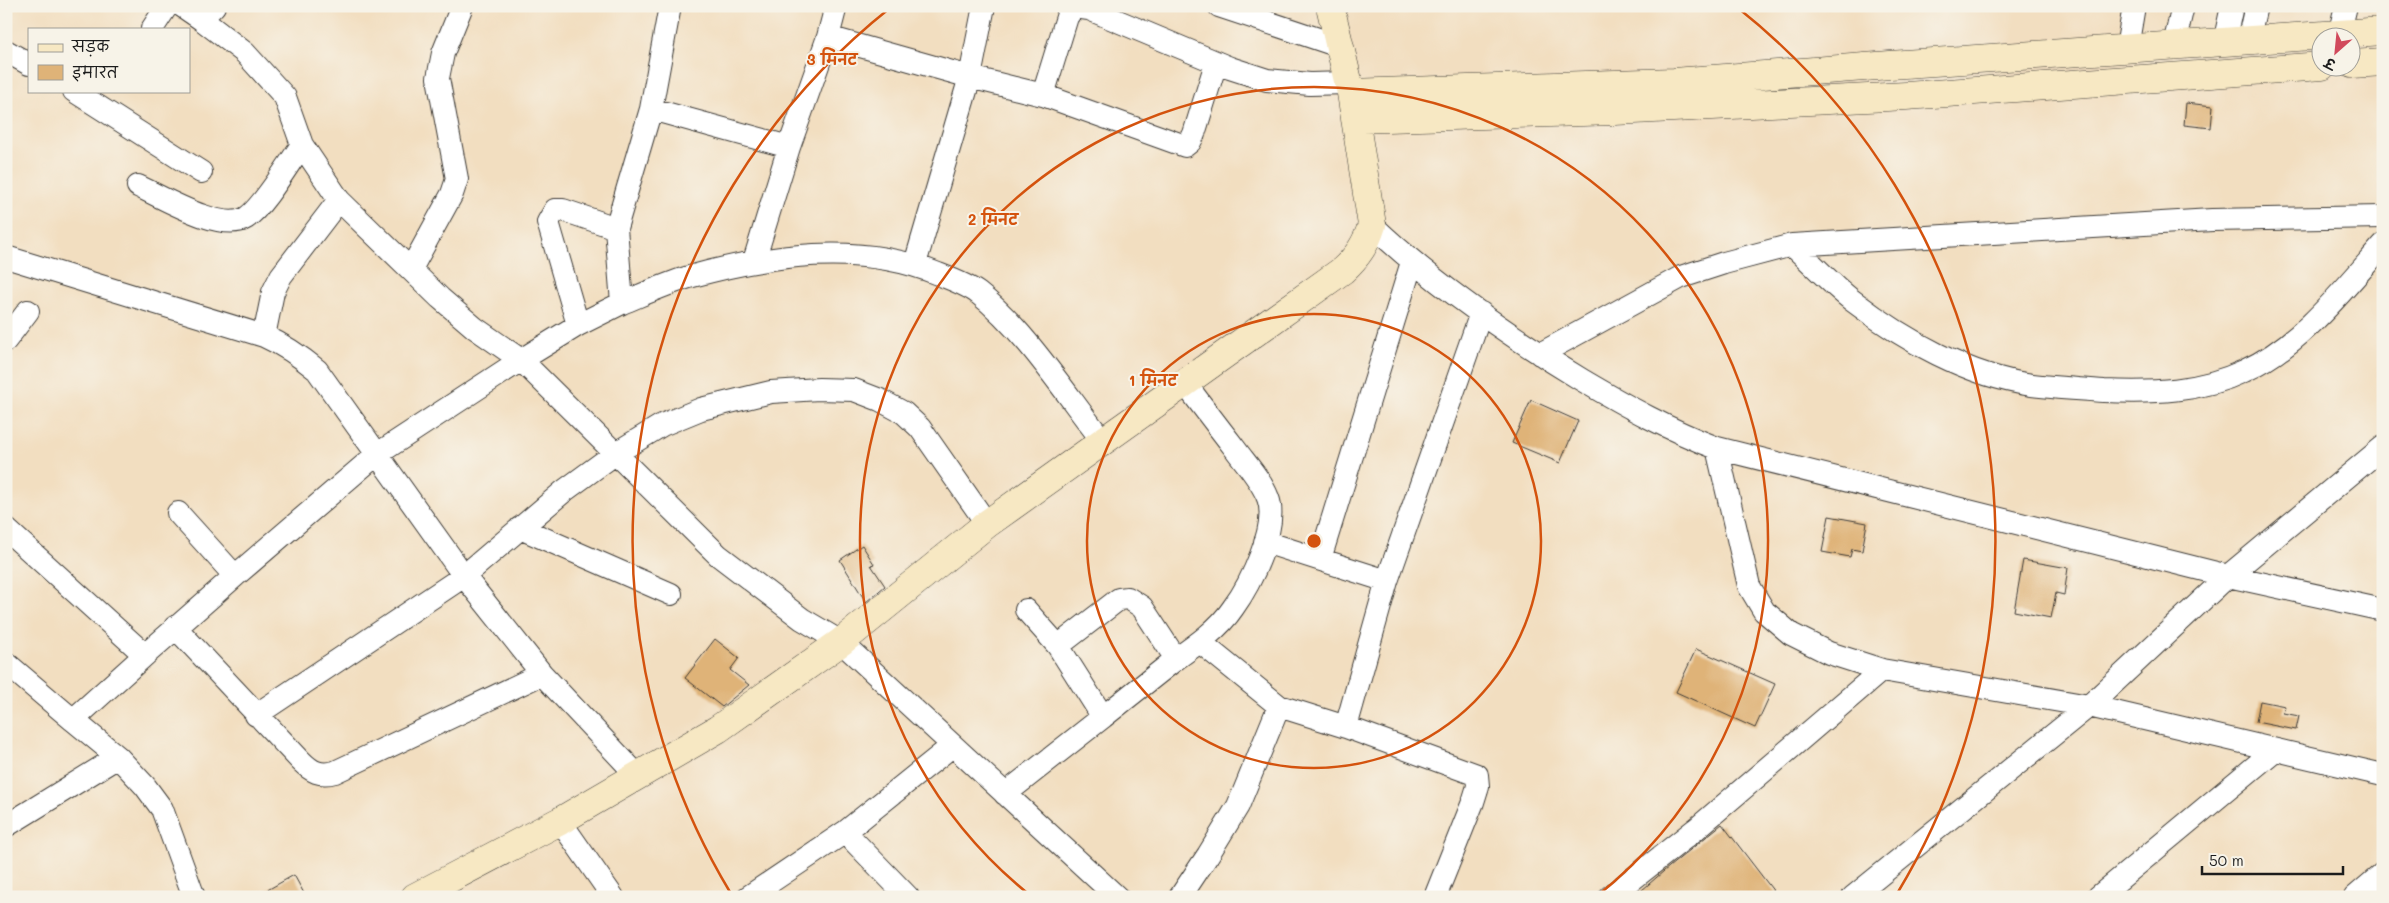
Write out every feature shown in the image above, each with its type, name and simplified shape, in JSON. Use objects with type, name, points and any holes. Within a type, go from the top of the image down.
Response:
[{"type":"main road","points":[[415,897],[444,890],[718,729],[841,642],[988,524],[1102,440],[1343,270],[1356,258],[1366,243],[1372,225],[1351,98],[1330,6]]},
{"type":"main road","points":[[2362,33],[2383,31]]},
{"type":"main road","points":[[1513,102],[1674,82],[2127,48],[2312,37]]},
{"type":"main road","points":[[2362,63],[2383,62]]},
{"type":"main road","points":[[1351,98],[1513,102],[1615,111],[1906,96],[2312,67]]},
{"type":"street","points":[[153,28],[167,6]]},
{"type":"street","points":[[182,6],[207,12],[279,90],[293,116],[302,145],[339,200],[440,298],[475,328],[521,360],[718,555],[802,619],[841,642],[1117,897]]},
{"type":"street","points":[[411,269],[452,194],[457,178],[438,78],[443,53],[462,6]]},
{"type":"street","points":[[622,303],[616,228],[651,109],[670,6]]},
{"type":"street","points":[[754,261],[789,147],[828,37],[836,6]]},
{"type":"street","points":[[915,264],[970,77],[984,6]]},
{"type":"street","points":[[1043,95],[1067,17],[1074,6],[1089,9],[1216,63],[1266,80],[1310,84],[1351,98]]},
{"type":"street","points":[[1219,6],[1339,46]]},
{"type":"street","points":[[2127,48],[2134,6]]},
{"type":"street","points":[[2174,46],[2183,6]]},
{"type":"street","points":[[2232,6],[2236,42]]},
{"type":"street","points":[[2236,42],[2256,6]]},
{"type":"street","points":[[2341,28],[2346,6]]},
{"type":"street","points":[[828,37],[970,77],[1043,95],[1184,146],[1190,142],[1194,134],[1216,63]]},
{"type":"street","points":[[6,51],[28,63]]},
{"type":"street","points":[[78,92],[106,99],[201,172]]},
{"type":"street","points":[[651,109],[789,147]]},
{"type":"street","points":[[138,186],[218,221],[231,222],[245,218],[256,208],[302,145]]},
{"type":"street","points":[[264,336],[273,292],[281,276],[339,200]]},
{"type":"street","points":[[578,325],[548,222],[550,215],[555,210],[563,210],[616,228]]},
{"type":"street","points":[[1540,354],[1681,277],[1724,262],[1792,245],[2212,220],[2383,217]]},
{"type":"street","points":[[1372,225],[1412,262],[1540,354],[1642,415],[1682,435],[1717,448],[2228,576],[2383,610]]},
{"type":"street","points":[[1792,245],[1852,300],[1910,340],[1949,359],[1988,374],[2031,385],[2129,392],[2177,391],[2212,384],[2246,371],[2308,326],[2383,245]]},
{"type":"street","points":[[73,720],[175,627],[376,455],[578,325],[622,303],[687,278],[754,261],[817,255],[867,256],[915,264],[976,292],[998,310],[1024,340],[1102,440]]},
{"type":"street","points":[[6,257],[264,336],[283,344],[317,370],[464,576],[542,674],[637,775]]},
{"type":"street","points":[[1320,559],[1412,262]]},
{"type":"street","points":[[6,340],[28,311]]},
{"type":"street","points":[[1346,727],[1387,581],[1481,313]]},
{"type":"street","points":[[1005,794],[1200,642],[1233,610],[1247,585],[1265,542],[1271,515],[1268,499],[1257,478],[1185,383]]},
{"type":"street","points":[[256,715],[464,576],[564,491],[616,453],[662,425],[702,409],[771,392],[854,390],[904,413],[920,428],[988,524]]},
{"type":"street","points":[[1853,897],[2089,706],[2228,576],[2383,447]]},
{"type":"street","points":[[1717,448],[1749,586],[1764,611],[1798,638],[1829,653],[1882,670],[2089,706],[2383,775]]},
{"type":"street","points":[[178,513],[235,576]]},
{"type":"street","points":[[520,528],[671,594]]},
{"type":"street","points":[[6,529],[145,654]]},
{"type":"street","points":[[1265,542],[1387,581]]},
{"type":"street","points":[[1058,646],[1119,600],[1128,598],[1142,607],[1176,659]]},
{"type":"street","points":[[1026,610],[1058,646],[1103,717]]},
{"type":"street","points":[[175,627],[256,715],[312,771],[324,775],[335,772],[542,674]]},
{"type":"street","points":[[1200,642],[1279,706],[1346,727],[1477,775],[1478,786],[1473,802],[1435,897]]},
{"type":"street","points":[[6,663],[118,757],[145,786],[162,809],[194,897]]},
{"type":"street","points":[[1610,897],[1696,829],[1882,670]]},
{"type":"street","points":[[1180,897],[1217,842],[1238,806],[1279,706]]},
{"type":"street","points":[[748,897],[845,832],[952,746]]},
{"type":"street","points":[[2098,897],[2275,750]]},
{"type":"street","points":[[6,826],[118,757]]},
{"type":"street","points":[[560,821],[613,897]]},
{"type":"street","points":[[845,832],[908,897]]},
{"type":"street","points":[[2355,897],[2383,872]]},
{"type":"building","points":[[2186,103],[2213,106],[2211,128],[2184,125]]},
{"type":"building","points":[[1531,400],[1578,421],[1560,463],[1512,443]]},
{"type":"building","points":[[1829,516],[1867,523],[1862,551],[1852,549],[1850,557],[1822,552]]},
{"type":"building","points":[[862,545],[874,564],[871,565],[885,586],[866,602],[840,560]]},
{"type":"building","points":[[2023,560],[2068,568],[2064,595],[2056,593],[2051,618],[2014,611]]},
{"type":"building","points":[[715,639],[739,658],[730,670],[749,685],[722,707],[685,678]]},
{"type":"building","points":[[1696,649],[1775,684],[1755,728],[1676,692]]},
{"type":"building","points":[[2260,701],[2285,706],[2283,713],[2299,716],[2296,730],[2256,722]]},
{"type":"building","points":[[1722,824],[1778,897],[1634,897],[1664,871]]},
{"type":"building","points":[[294,875],[306,897],[255,897]]}]
